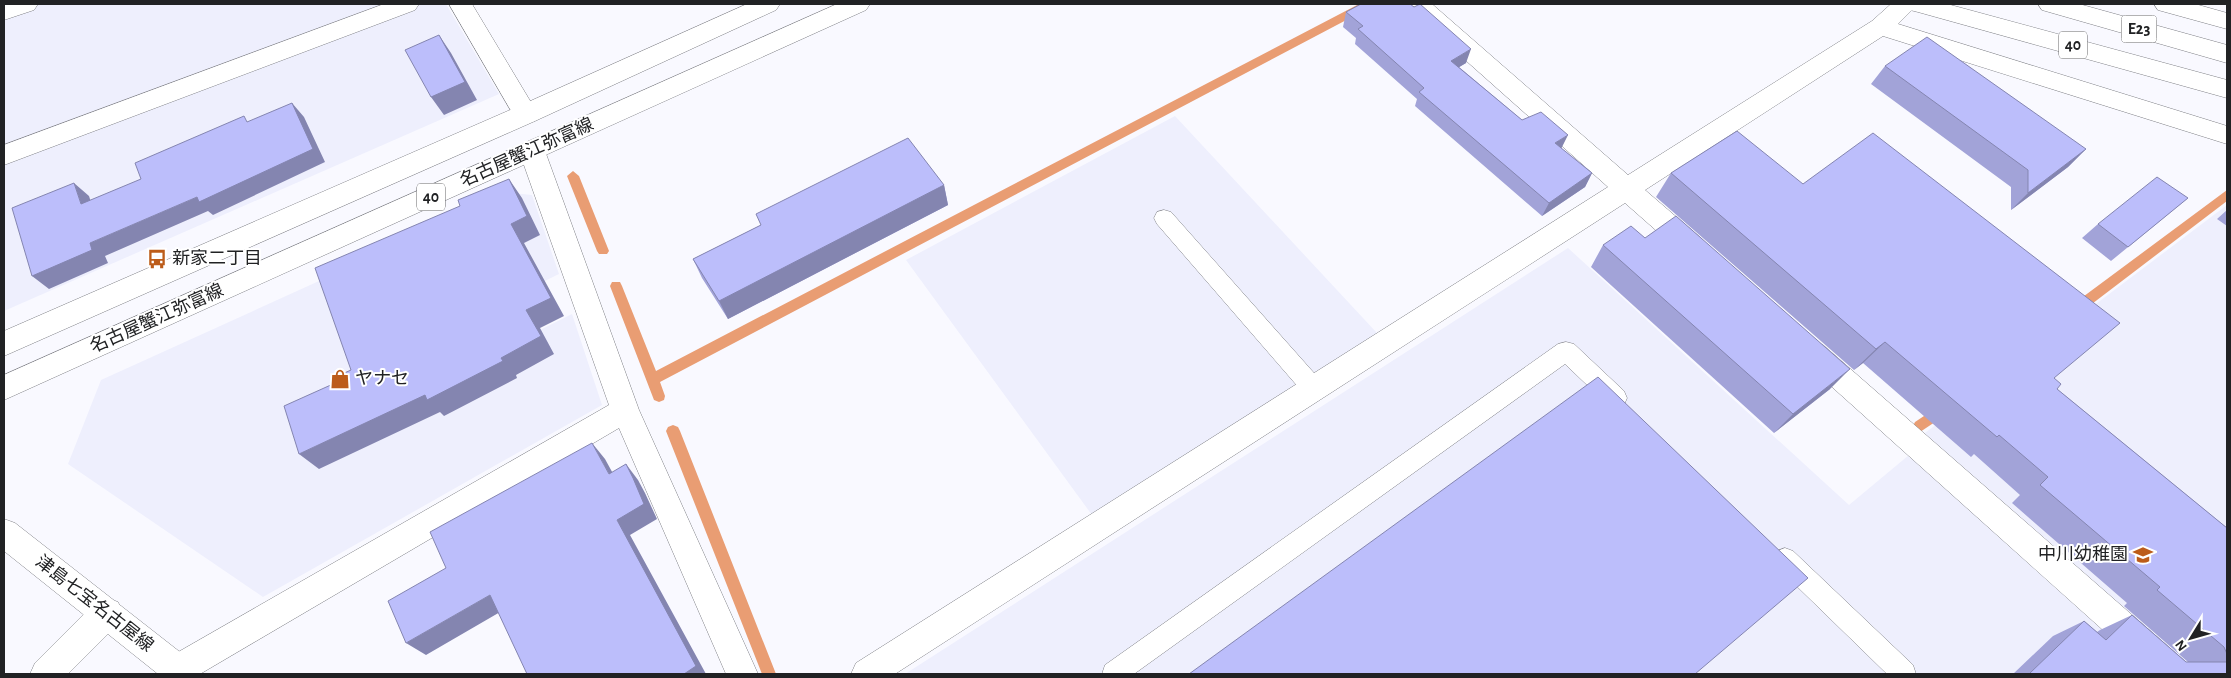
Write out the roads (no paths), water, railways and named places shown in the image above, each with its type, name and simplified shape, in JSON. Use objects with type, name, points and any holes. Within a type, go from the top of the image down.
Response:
[{"type":"main road","points":[[4,12],[26,4]]},
{"type":"main road","points":[[4,155],[407,4]]},
{"type":"main road","points":[[460,4],[526,114]]},
{"type":"main road","name":"名古屋蟹江弥富線","points":[[4,344],[526,114],[768,4]]},
{"type":"main road","name":"名古屋蟹江弥富線","points":[[4,388],[858,4]]},
{"type":"main road","points":[[1416,4],[1709,261]]},
{"type":"main road","points":[[867,674],[1880,27],[1906,4]]},
{"type":"main road","name":"40","points":[[1918,4],[2227,88]]},
{"type":"main road","name":"E23","points":[[2050,4],[2227,54]]},
{"type":"main road","name":"E23","points":[[2166,4],[2227,21]]},
{"type":"main road","points":[[1880,27],[2227,135]]},
{"type":"main road","points":[[532,151],[625,410],[742,674]]},
{"type":"main road","points":[[1798,340],[2176,674]]},
{"type":"main road","points":[[180,672],[625,410]]},
{"type":"main road","name":"津島七宝名古屋線","points":[[4,533],[180,672]]},
{"type":"main road","points":[[46,674],[107,613]]},
{"type":"lane","points":[[1164,218],[1314,389]]},
{"type":"lane","points":[[1114,674],[1566,351],[1631,413]]},
{"type":"lane","points":[[1768,543],[1904,674]]},
{"type":"waterway","points":[[653,379],[1367,4]]},
{"type":"waterway","points":[[573,176],[603,251]]},
{"type":"waterway","points":[[2076,309],[2227,195]]},
{"type":"waterway","points":[[616,286],[659,396]]},
{"type":"waterway","points":[[1920,426],[1942,410]]},
{"type":"waterway","points":[[673,431],[769,674]]},
{"type":"place","name":"新家二丁目","points":[[157,259]]},
{"type":"place","name":"ヤナセ","points":[[340,379]]},
{"type":"place","name":"中川幼稚園","points":[[2143,555]]}]
